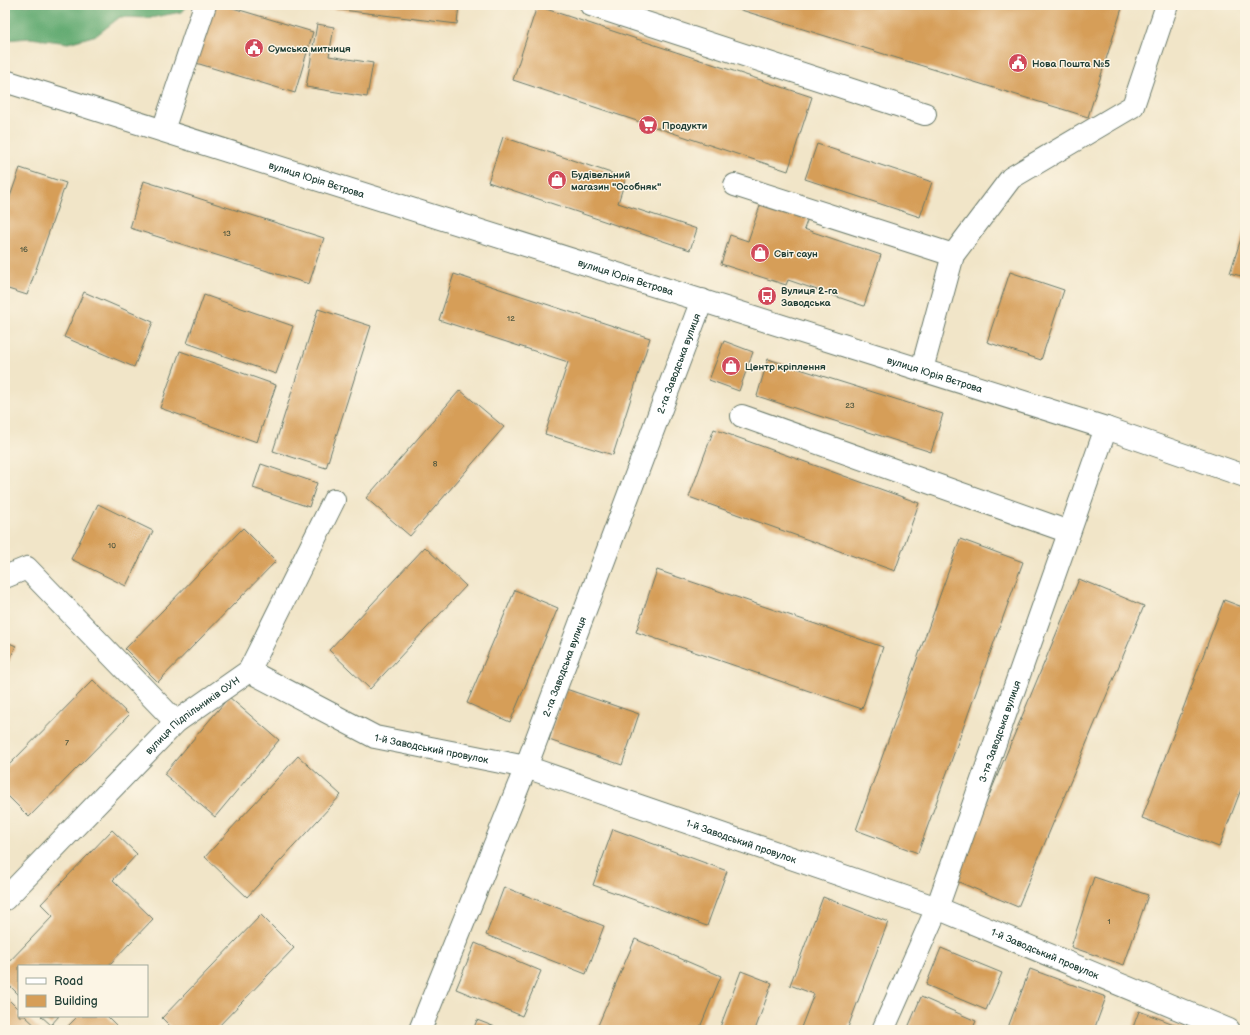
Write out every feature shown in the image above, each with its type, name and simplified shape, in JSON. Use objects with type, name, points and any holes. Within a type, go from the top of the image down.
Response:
[{"type":"street","points":[[163,130],[205,5]]},
{"type":"street","points":[[591,5],[925,114]]},
{"type":"street","points":[[922,369],[953,255],[1011,178],[1133,106],[1167,5]]},
{"type":"street","name":"вулиця Юрія Вєтрова","points":[[5,81],[922,369],[1106,428],[1245,476]]},
{"type":"street","points":[[735,185],[953,255]]},
{"type":"street","name":"2-га Заводська вулиця","points":[[420,1030],[526,767],[702,300]]},
{"type":"street","points":[[742,416],[1070,532]]},
{"type":"street","name":"3-тя Заводська вулиця","points":[[883,1030],[937,908],[1106,428]]},
{"type":"street","name":"вулиця Підпільників ОУН","points":[[5,899],[176,722],[249,672],[334,500]]},
{"type":"street","points":[[5,577],[27,568],[176,722]]},
{"type":"street","name":"1-й Заводський провулок","points":[[249,672],[374,737],[526,767],[937,908],[1229,1030]]},
{"type":"green space","points":[[5,5],[189,5],[181,12],[150,18],[120,17],[97,35],[68,43],[30,38],[5,40]]},
{"type":"building","name":"Сумська митниця","points":[[213,5],[223,5],[313,32],[295,93],[196,63]]},
{"type":"building","points":[[326,5],[459,5],[457,24],[326,8]]},
{"type":"building","points":[[725,5],[1123,5],[1088,117]]},
{"type":"building","points":[[537,6],[812,97],[788,171],[513,80]]},
{"type":"building","points":[[317,24],[334,27],[329,56],[373,63],[367,97],[306,87]]},
{"type":"building","name":"Будівельний магазин \"Особняк\"","points":[[503,137],[626,178],[618,203],[697,229],[690,250],[488,182]]},
{"type":"building","points":[[817,144],[932,182],[920,217],[805,179]]},
{"type":"building","points":[[20,168],[66,183],[27,295],[5,288],[5,211]]},
{"type":"building","points":[[144,181],[324,238],[309,284],[130,228]]},
{"type":"building","points":[[761,203],[808,218],[804,229],[881,255],[864,306],[788,280],[786,285],[721,264],[730,235],[748,241]]},
{"type":"building","points":[[1245,226],[1245,277],[1230,273]]},
{"type":"building","points":[[1010,272],[1064,290],[1041,360],[987,342]]},
{"type":"building","points":[[454,274],[650,338],[613,455],[545,434],[568,362],[439,320]]},
{"type":"building","points":[[84,292],[153,322],[134,367],[64,337]]},
{"type":"building","points":[[204,295],[293,326],[276,374],[187,343]]},
{"type":"building","points":[[318,309],[371,326],[326,468],[273,451]]},
{"type":"building","name":"Центр кріплення","points":[[724,341],[753,352],[739,391],[709,380]]},
{"type":"building","points":[[180,351],[276,385],[257,442],[160,408]]},
{"type":"building","points":[[768,359],[943,414],[931,452],[757,396]]},
{"type":"building","points":[[460,390],[504,427],[410,536],[366,498]]},
{"type":"building","points":[[714,429],[919,503],[895,571],[689,497]]},
{"type":"building","points":[[261,464],[317,483],[309,507],[253,488]]},
{"type":"building","points":[[98,504],[153,531],[126,586],[71,559]]},
{"type":"building","points":[[243,528],[276,561],[158,682],[125,649]]},
{"type":"building","points":[[960,539],[1023,562],[918,853],[856,830]]},
{"type":"building","points":[[425,547],[466,586],[370,689],[329,650]]},
{"type":"building","points":[[657,570],[883,647],[862,709],[636,632]]},
{"type":"building","points":[[1079,579],[1144,606],[1018,907],[954,880]]},
{"type":"building","points":[[515,590],[558,608],[510,722],[467,703]]},
{"type":"building","points":[[1224,600],[1245,608],[1245,779],[1219,847],[1142,818]]},
{"type":"building","points":[[5,641],[16,646],[5,670]]},
{"type":"building","points":[[93,680],[129,715],[29,817],[5,793],[5,769]]},
{"type":"building","points":[[566,689],[639,714],[622,765],[549,740]]},
{"type":"building","points":[[229,697],[279,740],[215,817],[164,774]]},
{"type":"building","points":[[298,756],[341,795],[247,897],[205,857]]},
{"type":"building","points":[[613,829],[727,871],[707,926],[593,885]]},
{"type":"building","points":[[112,830],[137,854],[113,880],[153,919],[109,965],[18,965],[18,994],[5,981],[5,966],[53,916],[41,904]]},
{"type":"building","points":[[1094,877],[1148,895],[1124,965],[1071,947]]},
{"type":"building","points":[[504,887],[604,926],[586,974],[486,935]]},
{"type":"building","points":[[823,897],[888,922],[847,1030],[800,1030],[814,994],[790,985]]},
{"type":"building","points":[[261,915],[294,948],[215,1030],[174,1030],[162,1018]]},
{"type":"building","points":[[635,939],[721,976],[699,1030],[596,1030]]},
{"type":"building","points":[[475,943],[541,971],[522,1016],[456,989]]},
{"type":"building","points":[[941,948],[1002,973],[986,1010],[926,985]]},
{"type":"building","points":[[1030,969],[1106,997],[1094,1030],[1007,1030]]},
{"type":"building","points":[[741,971],[772,983],[755,1030],[719,1030]]},
{"type":"building","points":[[5,996],[18,1009],[18,1017],[26,1017],[40,1030],[5,1030]]},
{"type":"building","points":[[921,997],[976,1021],[972,1030],[907,1030]]},
{"type":"building","points":[[1139,1011],[1190,1030],[1132,1030]]},
{"type":"building","points":[[42,1017],[58,1017],[51,1025]]},
{"type":"building","points":[[77,1017],[108,1017],[121,1030],[64,1030]]},
{"type":"building","points":[[477,1020],[503,1030],[473,1030]]},
{"type":"place","name":"Сумська митниця","points":[[254,48]]},
{"type":"place","name":"Нова Пошта №5","points":[[1018,63]]},
{"type":"place","name":"Продукти","points":[[648,125]]},
{"type":"place","name":"Будівельний магазин \"Особняк\"","points":[[557,180]]},
{"type":"place","name":"Світ саун","points":[[760,253]]},
{"type":"place","name":"Вулиця 2-га Заводська","points":[[767,296]]},
{"type":"place","name":"Центр кріплення","points":[[731,366]]}]
